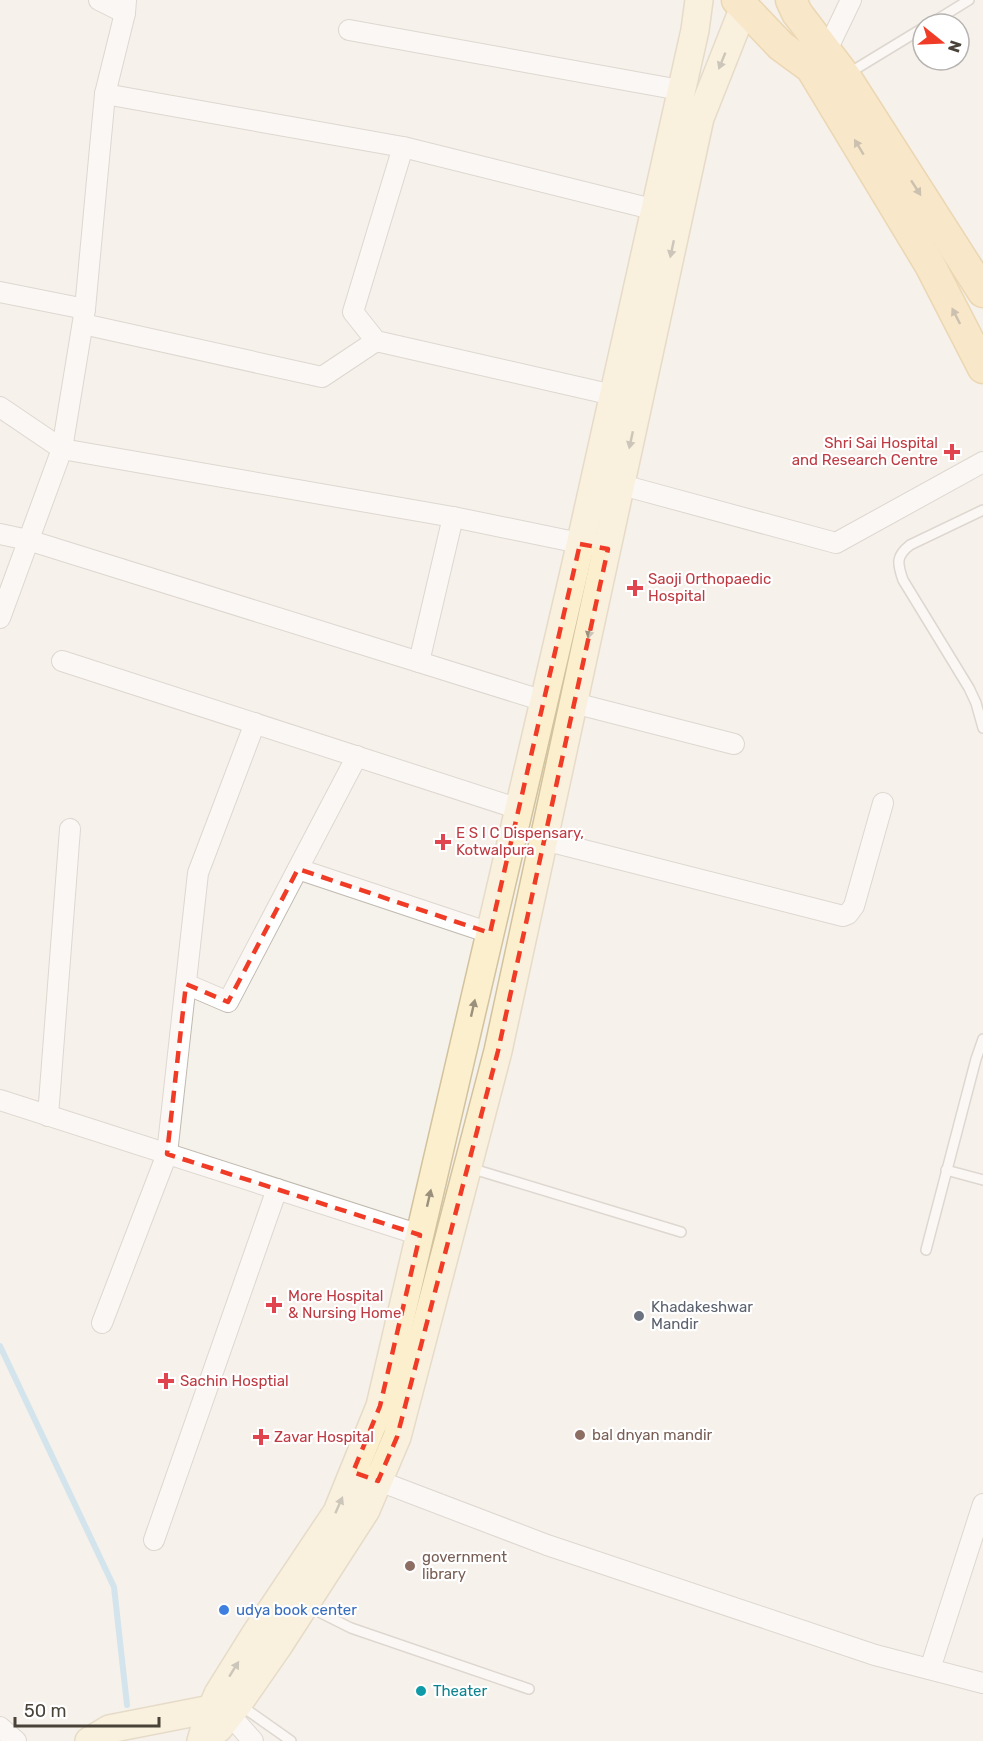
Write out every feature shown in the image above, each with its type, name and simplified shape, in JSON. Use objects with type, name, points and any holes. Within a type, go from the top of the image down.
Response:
[{"type":"main road","points":[[791,0],[797,13],[845,76],[983,292]]},
{"type":"main road","points":[[740,3],[781,46],[811,68],[930,265],[983,368]]},
{"type":"street","points":[[0,618],[62,449],[84,317],[105,94],[126,7],[99,0]]},
{"type":"street","points":[[202,1741],[219,1728],[227,1709],[305,1605],[366,1510],[397,1437],[498,1051],[622,485],[666,213],[680,90],[695,30],[699,0]]},
{"type":"street","points":[[827,50],[851,0]]},
{"type":"street","points":[[254,1741],[227,1709],[218,1694],[337,1512],[380,1406],[613,395],[666,213],[740,3]]},
{"type":"street","points":[[349,30],[680,90]]},
{"type":"street","points":[[105,94],[403,147],[666,213]]},
{"type":"street","points":[[403,147],[353,312],[376,340],[613,395]]},
{"type":"street","points":[[0,292],[84,317],[322,377],[376,340]]},
{"type":"street","points":[[0,407],[62,449],[453,517],[608,549]]},
{"type":"street","points":[[622,485],[836,543],[983,462]]},
{"type":"street","points":[[419,662],[453,517]]},
{"type":"street","points":[[0,534],[28,540],[544,701]]},
{"type":"street","points":[[62,662],[519,809]]},
{"type":"street","points":[[574,703],[734,744]]},
{"type":"street","points":[[102,1323],[167,1154],[198,873],[255,723]]},
{"type":"street","points":[[186,984],[228,1002],[357,756]]},
{"type":"street","points":[[544,840],[843,916],[848,914],[854,906],[883,803]]},
{"type":"street","points":[[48,1116],[70,829]]},
{"type":"street","points":[[298,869],[490,933]]},
{"type":"street","points":[[0,1100],[420,1235]]},
{"type":"street","points":[[154,1540],[277,1189]]},
{"type":"street","points":[[353,1472],[546,1545],[875,1655],[983,1683]]},
{"type":"street","points":[[930,1669],[983,1504]]},
{"type":"street","points":[[89,1741],[108,1730],[227,1709]]},
{"type":"street","points":[[0,1727],[16,1741]]},
{"type":"lane","points":[[950,12],[969,0]]},
{"type":"lane","points":[[845,76],[911,35]]},
{"type":"lane","points":[[983,510],[910,545],[900,553],[898,560],[903,579],[969,688],[983,728]]},
{"type":"lane","points":[[926,1250],[983,1039]]},
{"type":"lane","points":[[468,1167],[681,1232]]},
{"type":"lane","points":[[946,1170],[983,1180]]},
{"type":"lane","points":[[305,1605],[351,1628],[529,1689]]},
{"type":"lane","points":[[227,1709],[291,1741]]},
{"type":"highlighted area","points":[[580,544],[608,549],[498,1051],[397,1437],[378,1481],[353,1472],[380,1406],[420,1235],[167,1154],[186,984],[228,1002],[298,869],[490,933]]},
{"type":"waterway","points":[[0,1346],[114,1587],[127,1705]]},
{"type":"place","name":"Shri Sai Hospital and Research Centre","points":[[952,452]]},
{"type":"place","name":"Saoji Orthopaedic Hospital","points":[[635,588]]},
{"type":"place","name":"E S I C Dispensary, Kotwalpura","points":[[443,842]]},
{"type":"place","name":"More Hospital & Nursing Home","points":[[274,1305]]},
{"type":"place","name":"Khadakeshwar Mandir","points":[[639,1316]]},
{"type":"place","name":"Sachin Hosptial","points":[[166,1381]]},
{"type":"place","name":"bal dnyan mandir","points":[[580,1435]]},
{"type":"place","name":"Zavar Hospital","points":[[261,1437]]},
{"type":"place","name":"government library","points":[[410,1566]]},
{"type":"place","name":"udya book center","points":[[224,1610]]},
{"type":"place","name":"Theater","points":[[421,1691]]}]
